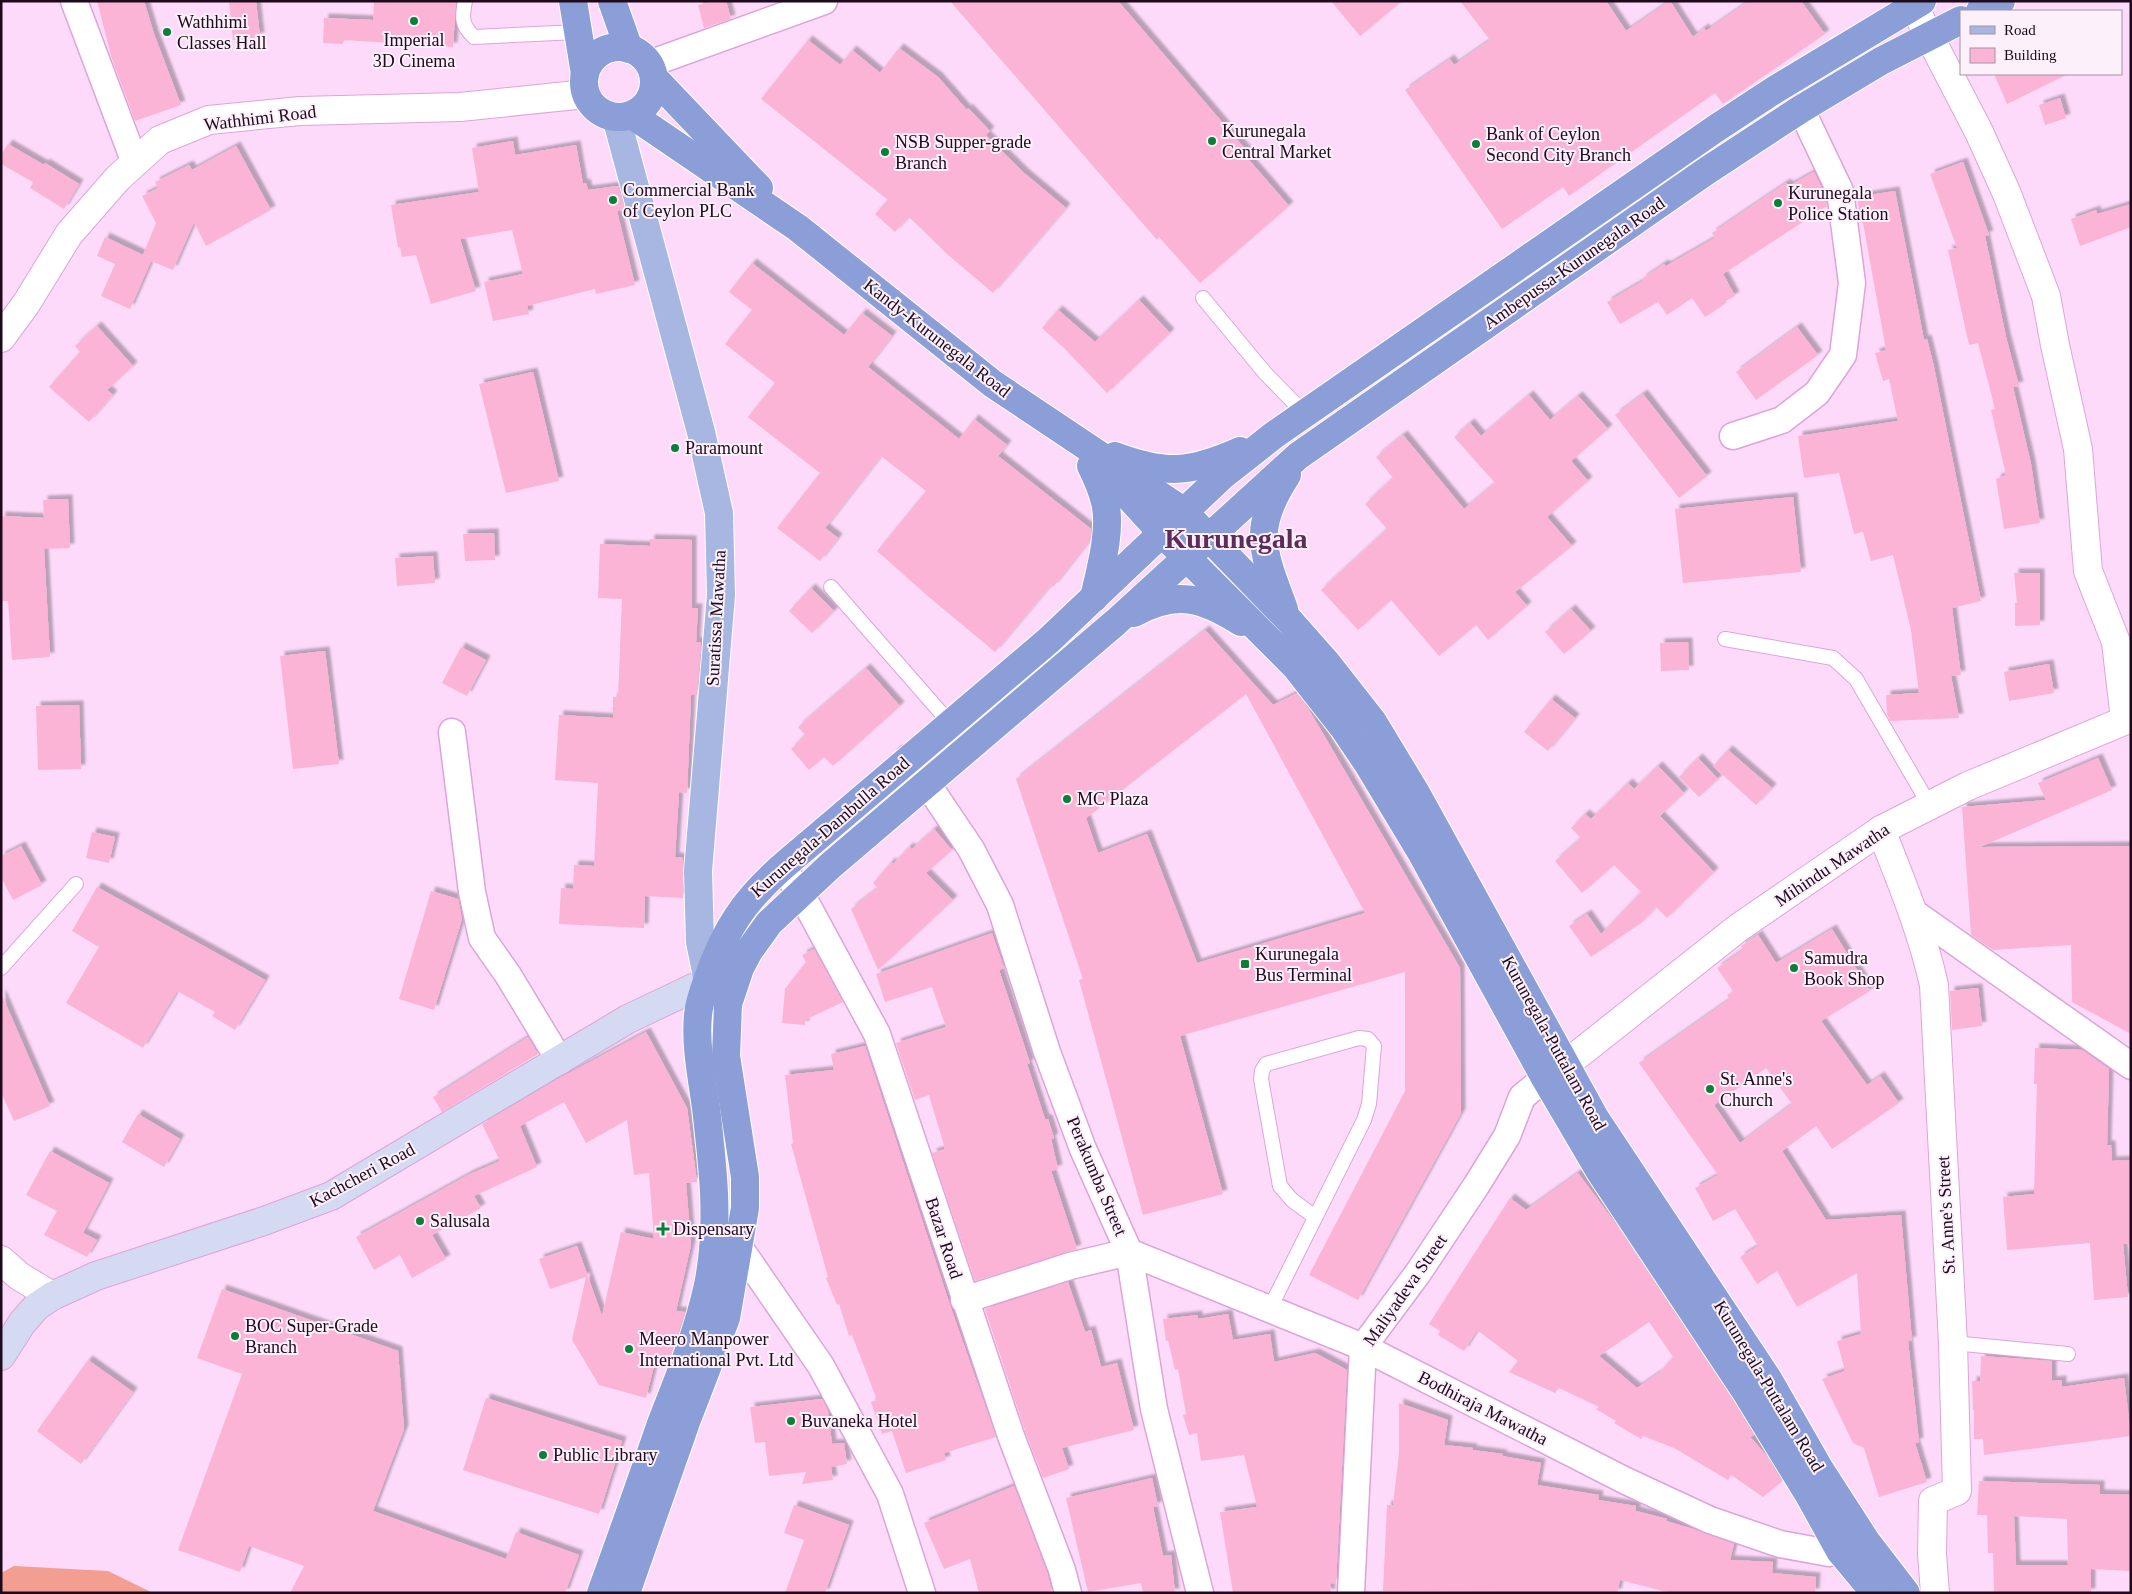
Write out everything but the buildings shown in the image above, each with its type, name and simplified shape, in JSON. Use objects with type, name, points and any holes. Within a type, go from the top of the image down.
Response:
[{"type":"highway","points":[[573,1],[586,84],[593,106],[603,114],[624,116],[642,110],[649,101],[653,90],[644,64],[610,48],[595,57],[586,84]]},
{"type":"highway","name":"Kandy-Kurunegala Road","points":[[612,1],[644,64],[798,228]]},
{"type":"highway","points":[[1982,10],[2001,1]]},
{"type":"highway","name":"Ambepussa-Kurunegala Road","points":[[1183,511],[1222,476],[1304,413],[1722,124],[1915,3]]},
{"type":"highway","name":"Ambepussa-Kurunegala Road","points":[[1208,538],[1298,456],[1541,284],[1801,109],[1881,61],[1960,20]]},
{"type":"highway","name":"Kandy-Kurunegala Road","points":[[624,116],[798,228],[993,384],[1183,511]]},
{"type":"highway","points":[[1079,442],[1137,464],[1158,469],[1186,469],[1220,460],[1274,435]]},
{"type":"highway","points":[[1079,442],[1100,484],[1106,504],[1106,547],[1094,598]]},
{"type":"highway","name":"Kandy-Kurunegala Road","points":[[1079,442],[1160,532]]},
{"type":"highway","points":[[1288,619],[1272,577],[1264,536],[1271,505],[1298,456]]},
{"type":"highway","name":"Kurunegala-Dambulla Road","points":[[601,1593],[680,1375],[708,1286],[714,1238],[714,1193],[698,1034],[701,999],[717,953],[737,914],[758,888],[949,722],[1049,640],[1183,511]]},
{"type":"highway","name":"Kurunegala-Puttalam Road","points":[[1183,511],[1288,619],[1351,692],[1392,753],[1555,1072],[1599,1170],[1746,1392],[1840,1551],[1875,1593]]},
{"type":"highway","name":"Kurunegala-Puttalam Road","points":[[1160,532],[1272,641],[1296,667],[1343,727],[1368,764],[1555,1072],[1595,1118],[1768,1379],[1819,1468],[1866,1541],[1906,1593]]},
{"type":"highway","name":"Kurunegala-Dambulla Road","points":[[626,1593],[686,1422],[726,1318],[745,1208],[745,1177],[726,1056],[728,1004],[734,982],[749,951],[768,923],[800,892],[1116,622],[1208,538]]},
{"type":"highway","points":[[1116,622],[1157,603],[1173,598],[1190,599],[1228,614],[1272,641]]},
{"type":"main road","name":"Suratissa Mawatha","points":[[624,116],[719,513],[720,595],[698,871],[700,942],[708,981]]},
{"type":"main road","name":"Kachcheri Road","points":[[1,1356],[22,1323],[36,1307],[52,1296],[96,1276],[255,1224],[331,1196],[628,1019],[708,981]]},
{"type":"street","points":[[74,1],[135,163]]},
{"type":"street","points":[[644,64],[824,1]]},
{"type":"street","points":[[1915,3],[1928,36],[1991,158],[2007,194],[2046,296],[2078,449],[2088,571],[2116,642],[2128,719]]},
{"type":"street","name":"Wathhimi Road","points":[[1,338],[26,304],[69,234],[118,178],[160,140],[209,120],[300,111],[460,107],[586,84]]},
{"type":"street","points":[[1733,436],[1782,420],[1817,393],[1843,355],[1852,283],[1840,191],[1801,109]]},
{"type":"street","name":"Mihindu Mawatha","points":[[1555,1072],[1738,928],[1881,830],[1968,786],[2128,719]]},
{"type":"street","points":[[452,732],[472,892],[482,938],[508,975],[560,1061]]},
{"type":"street","name":"Perakumba Street","points":[[909,757],[971,849],[1000,905],[1047,1052],[1080,1140],[1129,1252],[1154,1408],[1200,1593]]},
{"type":"street","name":"St. Anne's Street","points":[[1881,830],[1913,912],[1934,985],[1953,1343],[1957,1491],[1933,1501],[1932,1554],[1935,1593]]},
{"type":"street","name":"Bazar Road","points":[[782,867],[800,892],[878,1034],[1010,1436],[1062,1570],[1068,1593]]},
{"type":"street","points":[[1913,912],[2131,1066]]},
{"type":"street","name":"Maliyadeva Street","points":[[1351,1593],[1363,1347],[1418,1273],[1476,1186],[1507,1136],[1522,1097],[1555,1072]]},
{"type":"street","points":[[739,1247],[821,1366],[890,1494],[922,1593]]},
{"type":"street","points":[[964,1300],[1070,1266],[1129,1252]]},
{"type":"street","name":"Bodhiraja Mawatha","points":[[1129,1252],[1363,1347],[1626,1481],[1710,1520],[1780,1544],[1829,1553],[1840,1551]]},
{"type":"street","points":[[1,1260],[19,1276],[52,1296]]},
{"type":"street","points":[[1840,1551],[1866,1541]]},
{"type":"lane","points":[[465,1],[462,20],[466,30],[474,37],[577,32]]},
{"type":"lane","points":[[1203,298],[1265,372],[1304,413]]},
{"type":"lane","points":[[831,587],[949,722]]},
{"type":"lane","points":[[1725,639],[1833,658],[1856,679],[1930,806]]},
{"type":"lane","points":[[1,968],[76,884]]},
{"type":"lane","points":[[1268,1310],[1315,1217],[1364,1120],[1369,1104],[1374,1046],[1368,1039],[1359,1038],[1266,1064],[1262,1071],[1261,1079],[1280,1186],[1292,1200],[1315,1217]]},
{"type":"lane","points":[[1953,1343],[2068,1354]]},
{"type":"shaded area","points":[[14,1566],[108,1571],[153,1593],[1,1593],[1,1573]]},
{"type":"place","name":"Imperial 3D Cinema","points":[[414,21]]},
{"type":"place","name":"Wathhimi Classes Hall","points":[[167,32]]},
{"type":"place","name":"Kurunegala Central Market","points":[[1212,141]]},
{"type":"place","name":"Bank of Ceylon Second City Branch","points":[[1476,144]]},
{"type":"place","name":"NSB Supper-grade Branch","points":[[885,152]]},
{"type":"place","name":"Commercial Bank of Ceylon PLC","points":[[613,200]]},
{"type":"place","name":"Kurunegala Police Station","points":[[1778,203]]},
{"type":"place","name":"Paramount","points":[[675,448]]},
{"type":"place","name":"MC Plaza","points":[[1067,799]]},
{"type":"place","name":"Kurunegala Bus Terminal","points":[[1245,964]]},
{"type":"place","name":"Samudra Book Shop","points":[[1794,968]]},
{"type":"place","name":"St. Anne's Church","points":[[1710,1089]]},
{"type":"place","name":"Salusala","points":[[420,1221]]},
{"type":"place","name":"Dispensary","points":[[663,1229]]},
{"type":"place","name":"BOC Super-Grade Branch","points":[[235,1336]]},
{"type":"place","name":"Meero Manpower International Pvt. Ltd","points":[[629,1349]]},
{"type":"place","name":"Buvaneka Hotel","points":[[791,1421]]},
{"type":"place","name":"Public Library","points":[[543,1455]]},
{"type":"district","name":"Kurunegala","points":[[1236,538]]}]
